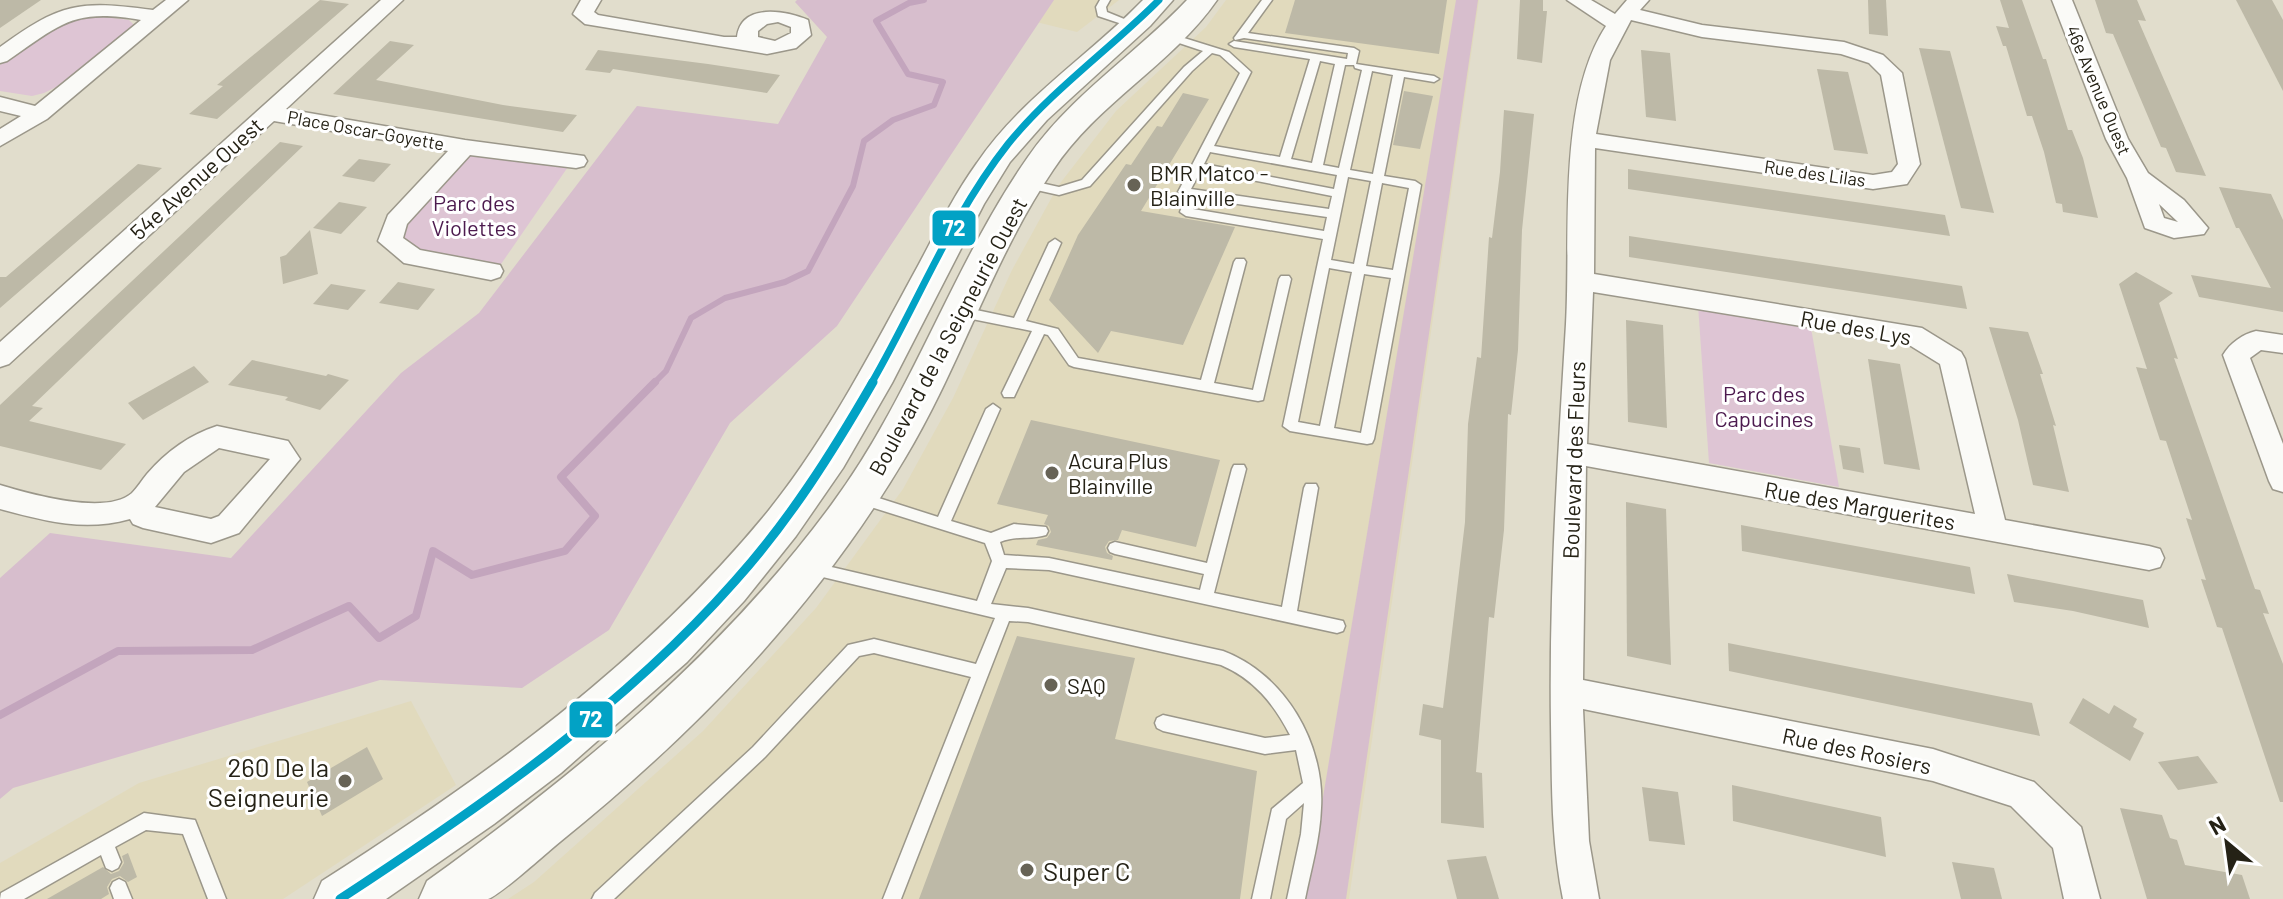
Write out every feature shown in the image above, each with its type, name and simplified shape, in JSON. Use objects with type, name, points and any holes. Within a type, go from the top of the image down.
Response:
[{"type":"main road","name":"Boulevard de la Seigneurie Ouest","points":[[340,899],[458,821],[589,720],[702,614],[762,547],[807,488],[851,422],[977,189],[1008,143],[1045,103],[1159,0]]},
{"type":"main road","name":"Boulevard de la Seigneurie Ouest","points":[[445,899],[560,813],[650,737],[728,661],[810,568],[860,498],[919,398],[1027,184],[1074,122],[1203,0]]},
{"type":"main road","points":[[1134,25],[1168,36]]},
{"type":"main road","points":[[915,303],[962,312]]},
{"type":"main road","points":[[762,547],[810,568]]},
{"type":"street","points":[[0,139],[39,114],[178,0]]},
{"type":"street","name":"54e Avenue Ouest","points":[[0,357],[393,0]]},
{"type":"street","points":[[591,0],[583,14],[592,20],[724,43],[752,44]]},
{"type":"street","points":[[1577,0],[1627,13]]},
{"type":"street","name":"46e Avenue Ouest","points":[[2062,0],[2117,139],[2139,178]]},
{"type":"street","points":[[0,57],[58,17],[74,11],[91,8],[159,17]]},
{"type":"street","name":"Boulevard des Fleurs","points":[[1581,899],[1572,863],[1566,691],[1571,452],[1581,281],[1584,139],[1600,59],[1627,13]]},
{"type":"street","name":"Rue des Lilas","points":[[1584,139],[1873,182],[1899,179],[1909,164],[1891,73],[1876,59],[1844,48],[1717,34],[1627,13]]},
{"type":"street","points":[[0,104],[39,114]]},
{"type":"street","name":"Place Oscar-Goyette","points":[[268,113],[465,147],[576,161]]},
{"type":"street","name":"Place Oscar-Goyette","points":[[465,147],[396,221],[390,241],[413,257],[491,271]]},
{"type":"street","name":"Rue des Lys","points":[[1581,281],[1913,335],[1935,346],[1952,359],[1993,529]]},
{"type":"street","points":[[2283,344],[2256,340],[2236,355],[2283,481]]},
{"type":"street","points":[[0,497],[74,517],[101,515],[140,504],[150,489],[196,444],[217,437],[278,449],[286,459],[229,525],[211,531],[143,516],[140,504]]},
{"type":"street","name":"Rue des Marguerites","points":[[1571,452],[2149,558]]},
{"type":"street","name":"Rue des Rosiers","points":[[1566,691],[1933,765],[2022,793],[2069,839],[2082,899]]},
{"type":"lane","points":[[1105,0],[1101,7],[1102,14],[1134,25]]},
{"type":"lane","points":[[1225,54],[1267,0]]},
{"type":"lane","points":[[1168,36],[1225,54],[1246,72],[1184,192],[1334,214]]},
{"type":"lane","points":[[1238,39],[1367,69],[1434,79]]},
{"type":"lane","points":[[1238,39],[1354,51],[1346,62],[1317,168]]},
{"type":"lane","points":[[1027,184],[1059,191],[1086,183],[1188,69],[1211,49]]},
{"type":"lane","points":[[1284,162],[1316,57]]},
{"type":"lane","points":[[1207,148],[1343,174],[1415,185],[1367,439],[1290,426],[1334,214],[1339,194],[1343,174],[1367,69]]},
{"type":"lane","points":[[1326,432],[1399,73]]},
{"type":"lane","points":[[1198,166],[1339,194]]},
{"type":"lane","points":[[1193,194],[1186,212],[1330,236]]},
{"type":"lane","points":[[1018,324],[1055,243]]},
{"type":"lane","points":[[1206,387],[1240,262]]},
{"type":"lane","points":[[1324,263],[1398,275]]},
{"type":"lane","points":[[962,312],[1053,332],[1074,362],[1258,396],[1285,279]]},
{"type":"lane","points":[[1009,393],[1040,328]]},
{"type":"lane","points":[[942,525],[993,409]]},
{"type":"lane","points":[[1205,598],[1239,469]]},
{"type":"lane","points":[[1288,616],[1311,488]]},
{"type":"lane","points":[[860,498],[991,539],[1014,530],[1041,531]]},
{"type":"lane","points":[[981,609],[999,561],[991,539]]},
{"type":"lane","points":[[1115,548],[1212,570]]},
{"type":"lane","points":[[999,561],[1032,561],[1337,626]]},
{"type":"lane","points":[[810,568],[981,609],[1028,615],[1236,662],[1257,675],[1277,697],[1309,765],[1313,785],[1313,812],[1296,899]]},
{"type":"lane","points":[[892,899],[1004,614]]},
{"type":"lane","points":[[601,899],[759,752],[854,650],[874,646],[980,672]]},
{"type":"lane","points":[[1163,723],[1265,746],[1299,742]]},
{"type":"lane","points":[[1261,899],[1278,815],[1313,785]]},
{"type":"lane","points":[[7,899],[144,821],[189,826],[213,897]]},
{"type":"lane","points":[[105,843],[112,862]]},
{"type":"shaded area","points":[[1041,0],[1119,0],[1077,32],[1028,20]]},
{"type":"shaded area","points":[[1054,0],[837,326],[730,423],[609,630],[522,688],[380,680],[13,788],[0,799],[0,578],[50,533],[231,558],[401,373],[479,313],[637,106],[778,124],[827,37],[795,2]]},
{"type":"shaded area","points":[[1226,0],[1479,0],[1349,899],[508,899],[534,882],[703,731],[816,608],[903,489],[953,398],[1012,270],[1058,186],[1116,111],[1206,27]]},
{"type":"shaded area","points":[[1456,0],[1478,0],[1346,899],[1306,899]]},
{"type":"shaded area","points":[[411,701],[456,785],[283,899],[0,899],[0,863],[139,783]]},
{"type":"green space","points":[[90,15],[129,20],[134,25],[131,31],[44,93],[32,96],[0,91],[0,65],[62,21]]},
{"type":"green space","name":"Parc des Violettes","points":[[466,147],[572,161],[499,267],[421,259],[396,243],[399,222]]},
{"type":"green space","name":"Parc des Capucines","points":[[1698,305],[1811,328],[1839,487],[1709,463]]},
{"type":"building","points":[[0,0],[41,0],[0,28]]},
{"type":"building","points":[[320,0],[349,4],[217,119],[189,114],[223,86],[217,85]]},
{"type":"building","points":[[1295,0],[1447,0],[1439,54],[1285,33]]},
{"type":"building","points":[[1520,0],[1543,0],[1543,11],[1547,11],[1542,63],[1517,59]]},
{"type":"building","points":[[1868,0],[1886,0],[1888,36],[1869,34]]},
{"type":"building","points":[[2000,0],[2022,0],[2043,59],[2046,59],[2068,130],[2072,130],[2083,158],[2098,218],[2063,212],[2062,204],[2056,203],[2032,116],[2027,116],[2006,46],[2003,46],[1996,26],[2009,28]]},
{"type":"building","points":[[2095,0],[2137,0],[2146,21],[2138,20],[2206,176],[2176,172],[2166,148],[2161,147],[2113,34],[2106,33]]},
{"type":"building","points":[[2236,0],[2272,0],[2283,20],[2283,91]]},
{"type":"building","points":[[390,41],[414,45],[376,80],[503,105],[577,115],[563,132],[333,94]]},
{"type":"building","points":[[1919,48],[1950,51],[1994,213],[1961,208]]},
{"type":"building","points":[[598,50],[780,75],[767,93],[613,69],[610,73],[585,70]]},
{"type":"building","points":[[1641,50],[1670,53],[1676,121],[1646,117]]},
{"type":"building","points":[[1817,69],[1848,72],[1868,154],[1834,150]]},
{"type":"building","points":[[1404,91],[1433,96],[1420,149],[1393,145]]},
{"type":"building","points":[[1183,93],[1209,99],[1141,211],[1235,227],[1183,345],[1111,331],[1098,353],[1049,300],[1078,235],[1126,164],[1131,165],[1157,126],[1162,127]]},
{"type":"building","points":[[1504,110],[1534,114],[1522,230],[1518,350],[1511,415],[1508,414],[1504,530],[1494,618],[1489,617],[1476,772],[1482,773],[1484,828],[1441,823],[1441,740],[1419,735],[1423,704],[1443,708],[1465,522],[1468,424],[1477,357],[1481,358],[1489,237],[1492,238],[1500,172]]},
{"type":"building","points":[[280,142],[303,146],[32,406],[43,408],[29,421],[126,444],[101,470],[0,446],[0,405]]},
{"type":"building","points":[[359,159],[391,164],[374,182],[342,176]]},
{"type":"building","points":[[138,164],[162,168],[0,308],[0,277],[6,277]]},
{"type":"building","points":[[1628,169],[1945,215],[1950,236],[1628,189]]},
{"type":"building","points":[[2219,187],[2271,194],[2283,220],[2283,312],[2199,297],[2191,275],[2271,288],[2239,228],[2236,228]]},
{"type":"building","points":[[339,202],[367,207],[341,234],[313,228]]},
{"type":"building","points":[[310,230],[318,274],[283,284],[280,257],[286,255]]},
{"type":"building","points":[[1629,236],[1962,286],[1967,309],[1629,257]]},
{"type":"building","points":[[2136,272],[2173,293],[2159,303],[2178,359],[2174,358],[2255,589],[2260,590],[2269,614],[2263,613],[2283,664],[2283,802],[2280,802],[2222,628],[2217,627],[2186,518],[2192,520],[2166,441],[2160,440],[2136,367],[2147,369],[2119,284]]},
{"type":"building","points":[[398,282],[435,289],[418,310],[379,303]]},
{"type":"building","points":[[331,284],[366,290],[348,310],[313,304]]},
{"type":"building","points":[[1626,320],[1663,325],[1667,428],[1628,422]]},
{"type":"building","points":[[1989,327],[2028,332],[2043,374],[2040,374],[2056,426],[2053,425],[2069,492],[2033,485],[2018,420]]},
{"type":"building","points":[[1868,359],[1900,364],[1920,470],[1884,464]]},
{"type":"building","points":[[252,360],[349,380],[320,410],[285,400],[288,397],[228,385]]},
{"type":"building","points":[[194,366],[209,382],[143,420],[128,403]]},
{"type":"building","points":[[1031,420],[1220,460],[1196,547],[1122,530],[1118,540],[1109,541],[1105,547],[1107,553],[1113,556],[1112,560],[1036,545],[1038,540],[1047,538],[1051,532],[1049,526],[1044,524],[1048,515],[997,504]]},
{"type":"building","points":[[1839,445],[1860,448],[1864,473],[1843,469]]},
{"type":"building","points":[[1626,502],[1666,509],[1671,665],[1627,656]]},
{"type":"building","points":[[1741,525],[1970,567],[1975,594],[1742,551]]},
{"type":"building","points":[[2007,574],[2143,600],[2149,628],[2014,602]]},
{"type":"building","points":[[1017,636],[1135,658],[1115,739],[1257,771],[1240,899],[919,899]]},
{"type":"building","points":[[1728,643],[2032,703],[2040,736],[1729,671]]},
{"type":"building","points":[[2083,698],[2109,714],[2114,705],[2137,719],[2133,727],[2144,733],[2130,761],[2069,723]]},
{"type":"building","name":"260 De la Seigneurie","points":[[367,747],[383,779],[322,816],[307,782]]},
{"type":"building","points":[[2198,756],[2218,783],[2178,790],[2158,762]]},
{"type":"building","points":[[1732,785],[1881,817],[1886,857],[1733,821]]},
{"type":"building","points":[[1642,787],[1678,792],[1685,845],[1649,841]]},
{"type":"building","points":[[2120,808],[2162,815],[2170,838],[2177,840],[2185,865],[2242,875],[2250,899],[2147,899]]},
{"type":"building","points":[[128,853],[137,877],[128,882],[120,876],[112,879],[107,887],[109,894],[101,899],[47,899],[103,867],[111,874],[119,871],[124,863],[122,856]]},
{"type":"building","points":[[1486,856],[1499,899],[1457,899],[1447,860]]},
{"type":"building","points":[[1952,862],[1994,868],[2002,899],[1961,899]]},
{"type":"waterway","points":[[655,382],[666,371],[691,318],[725,298],[785,282],[808,271],[853,186],[864,141],[893,120],[934,105],[943,82],[908,74],[876,21],[909,3],[924,0]]},
{"type":"waterway","points":[[0,715],[118,651],[252,650],[349,606],[379,638],[416,616],[433,551],[472,575],[565,551],[595,516],[561,477],[655,382]]},
{"type":"transit line","name":"72","points":[[340,899],[461,818],[578,730],[686,633],[736,580],[782,524],[839,439],[992,165],[1029,120],[1159,0]]},
{"type":"place","name":"BMR Matco - Blainville","points":[[1134,185]]},
{"type":"place","name":"Acura Plus Blainville","points":[[1052,473]]},
{"type":"place","name":"SAQ","points":[[1051,685]]},
{"type":"place","name":"260 De la Seigneurie","points":[[345,781]]},
{"type":"place","name":"Super C","points":[[1027,870]]}]
